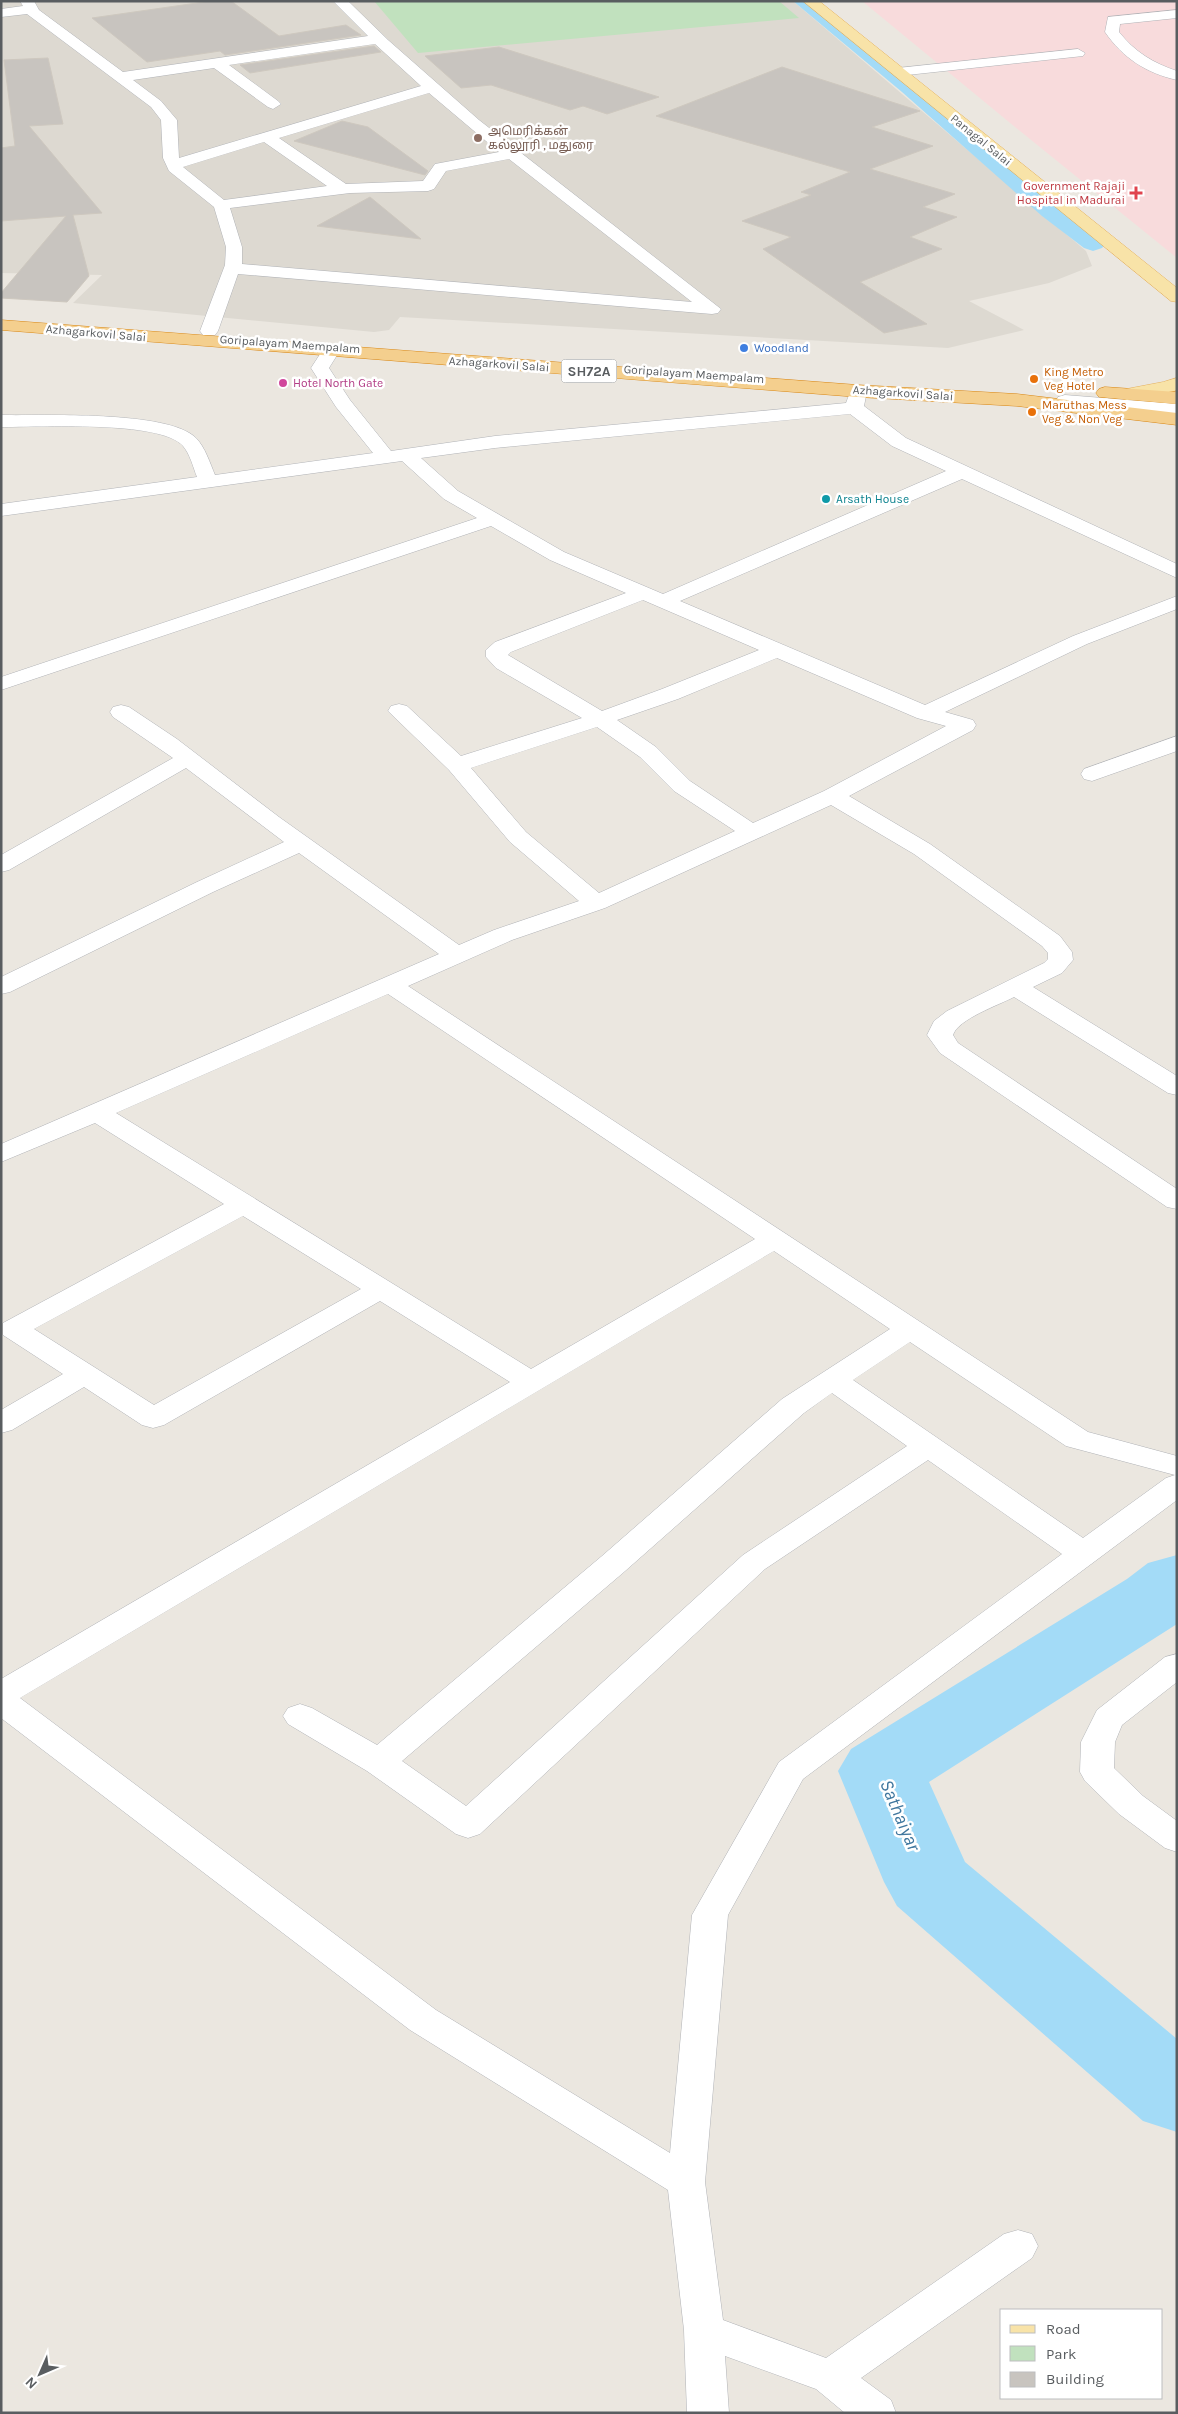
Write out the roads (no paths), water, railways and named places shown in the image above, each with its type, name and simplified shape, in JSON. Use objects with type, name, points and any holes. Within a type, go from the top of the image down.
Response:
[{"type":"highway","name":"Azhagarkovil Salai","points":[[1,314],[209,331],[1177,398]]},
{"type":"highway","name":"Azhagarkovil Salai","points":[[1,324],[856,400],[1017,400],[1177,419]]},
{"type":"main road","name":"Panagal Salai","points":[[810,1],[1177,297]]},
{"type":"main road","points":[[1127,394],[1168,387],[1177,383]]},
{"type":"street","points":[[231,268],[712,309],[513,154],[377,39],[340,1]]},
{"type":"street","points":[[1,13],[29,5],[156,104],[169,120],[171,158],[174,164],[178,171],[221,205],[234,247],[231,268],[209,331]]},
{"type":"street","points":[[1177,14],[1113,20],[1112,32],[1125,50],[1137,61],[1177,76]]},
{"type":"street","points":[[120,77],[377,39]]},
{"type":"street","points":[[898,72],[1078,53]]},
{"type":"street","points":[[217,63],[274,104]]},
{"type":"street","points":[[174,164],[433,87]]},
{"type":"street","points":[[267,136],[342,188]]},
{"type":"street","points":[[221,205],[342,188],[428,186],[441,167],[513,154]]},
{"type":"street","name":"Goripalayam Maempalam","points":[[1,324],[1177,410]]},
{"type":"street","points":[[1,1154],[503,935],[596,903],[832,796],[965,724],[925,713],[557,556],[451,495],[396,455],[343,403],[320,368],[330,352]]},
{"type":"street","points":[[1,510],[396,455],[856,400],[899,442],[1177,572]]},
{"type":"street","points":[[1,421],[128,423],[169,430],[189,441],[208,481]]},
{"type":"street","points":[[751,832],[682,786],[648,752],[600,719],[504,664],[497,657],[497,650],[521,639],[653,597],[961,472]]},
{"type":"street","points":[[1,684],[493,519]]},
{"type":"street","points":[[925,713],[1080,640],[1177,602]]},
{"type":"street","points":[[457,765],[600,719],[670,694],[777,650]]},
{"type":"street","points":[[399,711],[457,765],[518,837],[596,903]]},
{"type":"street","points":[[121,712],[188,758],[300,843],[456,956]]},
{"type":"street","points":[[1092,774],[1177,742]]},
{"type":"street","points":[[1,865],[188,758]]},
{"type":"street","points":[[832,796],[922,849],[1051,941],[1060,952],[1061,960],[1053,968],[956,1016],[943,1026],[940,1035],[949,1048],[1177,1201]]},
{"type":"street","points":[[1,987],[205,887],[300,843]]},
{"type":"street","points":[[389,984],[1077,1440],[1177,1466]]},
{"type":"street","points":[[1015,987],[1177,1087]]},
{"type":"street","points":[[97,1113],[531,1382]]},
{"type":"street","points":[[244,1204],[13,1329],[153,1418],[381,1289]]},
{"type":"street","points":[[1,1694],[774,1239]]},
{"type":"street","points":[[379,1762],[612,1564],[793,1406],[910,1329]]},
{"type":"street","points":[[1,1423],[84,1374]]},
{"type":"street","points":[[833,1380],[1083,1553]]},
{"type":"street","points":[[300,1716],[379,1762],[468,1825],[754,1562],[928,1446]]},
{"type":"street","points":[[708,2413],[704,2330],[686,2182],[710,1915],[791,1771],[1177,1485]]},
{"type":"street","points":[[1177,1666],[1109,1718],[1098,1742],[1098,1772],[1131,1805],[1177,1839]]},
{"type":"street","points":[[1,1701],[423,2020],[686,2182]]},
{"type":"street","points":[[830,2376],[1018,2246]]},
{"type":"street","points":[[704,2330],[830,2376],[876,2413]]},
{"type":"waterway","points":[[803,1],[910,87],[1051,211],[1093,243]]},
{"type":"waterway","name":"Sathaiyar","points":[[1177,1582],[1156,1599],[881,1771],[929,1882],[1177,2094]]},
{"type":"place","name":"அமெரிக்கன் கல்லூரி , மதுரை","points":[[478,138]]},
{"type":"place","name":"Government Rajaji Hospital in Madurai","points":[[1136,193]]},
{"type":"place","name":"Woodland","points":[[744,348]]},
{"type":"place","name":"King Metro Veg Hotel","points":[[1034,379]]},
{"type":"place","name":"Hotel North Gate","points":[[283,383]]},
{"type":"place","name":"Maruthas Mess Veg & Non Veg","points":[[1032,412]]},
{"type":"place","name":"Arsath House","points":[[826,499]]}]
